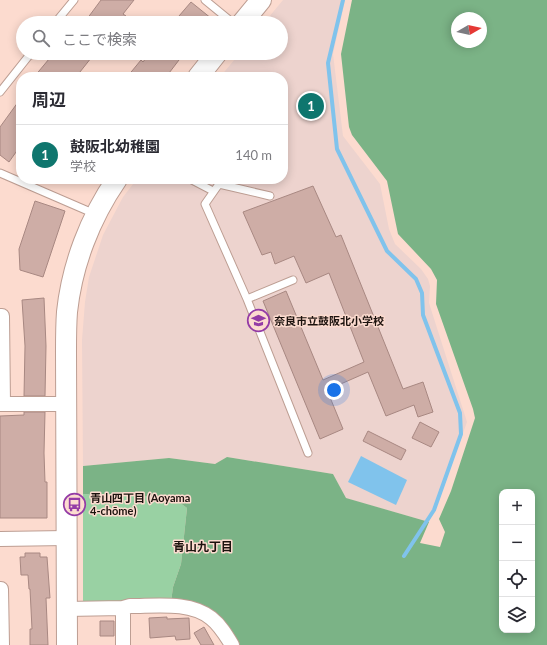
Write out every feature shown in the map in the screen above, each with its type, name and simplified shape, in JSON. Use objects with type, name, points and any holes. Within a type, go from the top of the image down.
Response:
[{"type":"street","points":[[248,16],[261,0]]},
{"type":"street","points":[[202,72],[212,60]]},
{"type":"street","points":[[67,645],[67,313],[76,267],[85,236],[114,184]]},
{"type":"street","points":[[0,316],[2,316],[2,404],[66,404]]},
{"type":"street","points":[[0,539],[66,538]]},
{"type":"street","points":[[0,589],[2,589],[2,645]]},
{"type":"street","points":[[66,609],[124,608],[130,606],[184,606],[199,611],[211,618],[223,631],[232,645]]},
{"type":"street","points":[[123,645],[124,608]]},
{"type":"lane","points":[[61,16],[74,0]]},
{"type":"lane","points":[[205,0],[224,16]]},
{"type":"lane","points":[[0,92],[25,60]]},
{"type":"lane","points":[[0,173],[16,180]]},
{"type":"lane","points":[[26,184],[96,214]]},
{"type":"lane","points":[[200,184],[213,191]]},
{"type":"lane","points":[[270,196],[219,184],[205,204],[246,299],[308,453]]},
{"type":"lane","points":[[246,299],[293,280]]},
{"type":"shaded area","name":"奈良市立鼓阪北小学校","points":[[283,0],[345,0],[333,54],[343,136],[380,184],[389,229],[395,244],[421,269],[428,279],[430,286],[429,303],[467,422],[439,500],[429,522],[345,498],[333,474],[227,457],[215,464],[169,458],[83,466],[82,340],[85,302],[89,277],[103,235],[123,197],[133,184],[288,184],[288,72],[224,72],[234,60],[288,60],[288,16],[270,16]]},
{"type":"green space","points":[[352,0],[547,0],[547,645],[236,645],[227,627],[171,602],[173,587],[181,564],[187,508],[172,497],[83,494],[83,466],[169,458],[215,464],[227,457],[333,474],[346,498],[429,522],[420,543],[440,547],[445,532],[439,519],[451,491],[475,418],[436,304],[437,280],[431,269],[398,234],[387,181],[352,135],[349,127],[341,54]]},
{"type":"green space","points":[[83,494],[172,497],[187,508],[181,564],[173,587],[171,602],[83,602]]},
{"type":"water","points":[[361,456],[407,480],[396,505],[348,482]]},
{"type":"building","points":[[101,0],[134,0],[123,14],[126,16],[89,16]]},
{"type":"building","points":[[191,2],[208,16],[179,16]]},
{"type":"building","points":[[48,60],[89,60],[80,72],[38,72]]},
{"type":"building","points":[[141,60],[143,62],[145,60],[179,60],[170,72],[131,72]]},
{"type":"building","points":[[16,105],[16,152],[9,162],[0,155],[0,127]]},
{"type":"building","points":[[313,186],[336,237],[341,235],[403,389],[423,382],[433,412],[418,417],[414,405],[386,416],[368,372],[327,390],[343,429],[320,439],[263,301],[286,291],[323,380],[364,362],[329,273],[306,283],[294,256],[275,264],[271,252],[262,255],[243,212]]},
{"type":"building","points":[[35,201],[65,211],[43,277],[20,270],[19,249]]},
{"type":"building","points":[[44,298],[46,346],[45,396],[24,396],[25,346],[22,300]]},
{"type":"building","points":[[24,412],[45,412],[44,453],[45,482],[47,482],[47,518],[0,518],[0,416],[24,415]]},
{"type":"building","points":[[420,422],[439,432],[431,447],[412,438]]},
{"type":"building","points":[[368,431],[406,450],[401,460],[363,441]]},
{"type":"building","points":[[25,553],[40,553],[40,557],[47,557],[50,598],[46,598],[48,645],[30,645],[30,629],[32,629],[30,589],[28,575],[21,575],[20,557],[25,557]]},
{"type":"building","points":[[167,617],[167,619],[189,618],[190,639],[176,640],[175,636],[150,638],[149,618]]},
{"type":"building","points":[[100,621],[114,621],[114,636],[100,636]]},
{"type":"building","points":[[204,627],[214,645],[201,645],[194,633]]},
{"type":"waterway","points":[[343,0],[328,63],[337,149],[387,251],[416,279],[422,293],[423,315],[460,413],[461,434],[434,510],[404,556]]},
{"type":"place","name":"鼓阪北幼稚園","points":[[311,106]]},
{"type":"place","name":"奈良市立鼓阪北小学校","points":[[259,321]]},
{"type":"place","name":"青山四丁目 (Aoyama 4-chōme)","points":[[74,504]]},
{"type":"district","name":"青山九丁目","points":[[203,547]]}]
